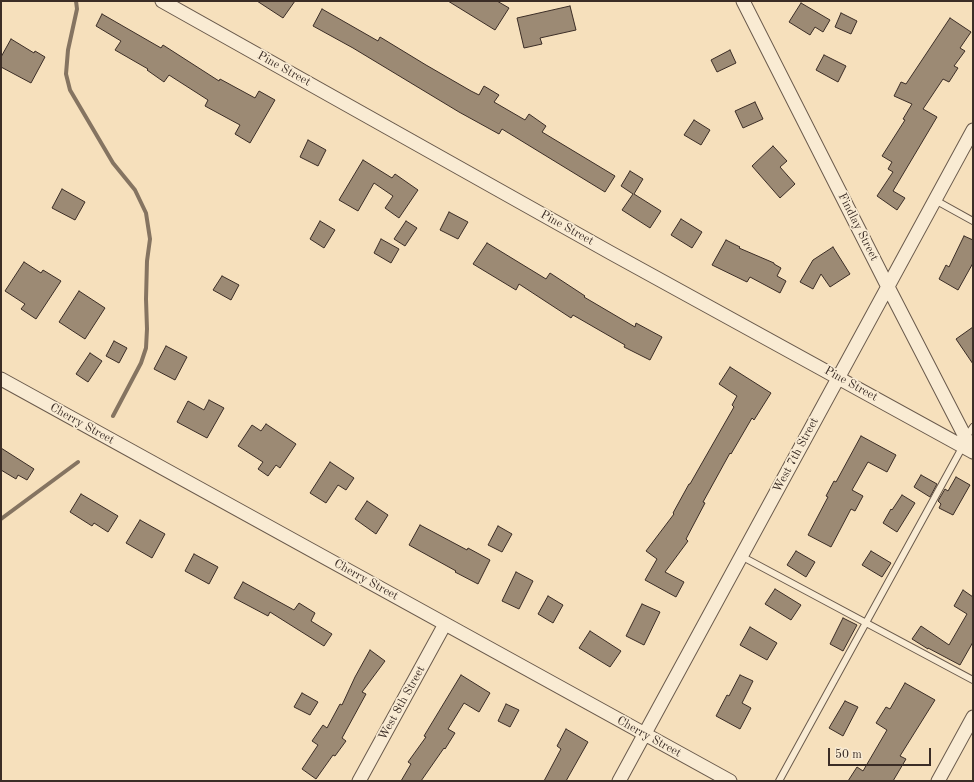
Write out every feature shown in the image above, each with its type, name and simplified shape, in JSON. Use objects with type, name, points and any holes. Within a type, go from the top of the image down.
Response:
[{"type":"street","name":"Pine Street","points":[[162,1],[611,253],[970,448]]},
{"type":"street","name":"Findlay Street","points":[[743,1],[970,448]]},
{"type":"street","name":"West 7th Street","points":[[620,781],[973,130]]},
{"type":"street","name":"Cherry Street","points":[[1,379],[730,781]]},
{"type":"street","name":"West 8th Street","points":[[358,781],[445,624]]},
{"type":"street","points":[[938,781],[973,717]]},
{"type":"lane","points":[[935,200],[973,221]]},
{"type":"lane","points":[[779,781],[866,623],[970,448],[973,427]]},
{"type":"lane","points":[[741,556],[973,680]]},
{"type":"building","points":[[257,1],[295,1],[283,18]]},
{"type":"building","points":[[448,1],[497,1],[509,8],[495,30]]},
{"type":"building","points":[[801,3],[830,20],[823,32],[815,27],[810,35],[789,22]]},
{"type":"building","points":[[570,6],[576,30],[540,38],[542,44],[524,48],[517,18]]},
{"type":"building","points":[[322,9],[378,41],[380,37],[479,95],[484,86],[499,95],[494,102],[525,120],[529,114],[546,126],[542,132],[615,176],[605,192],[502,129],[499,134],[459,112],[353,48],[313,26]]},
{"type":"building","points":[[841,13],[857,21],[851,34],[835,27]]},
{"type":"building","points":[[102,14],[161,48],[163,45],[219,81],[220,79],[255,98],[259,91],[275,100],[250,143],[235,134],[240,125],[205,106],[208,100],[169,75],[164,82],[147,70],[148,69],[115,50],[121,41],[96,26]]},
{"type":"building","points":[[950,18],[971,32],[960,48],[965,51],[954,66],[958,68],[949,82],[943,79],[923,109],[937,117],[893,191],[905,198],[897,210],[877,196],[893,172],[888,169],[892,162],[882,156],[905,120],[903,119],[912,104],[894,96],[901,82],[906,84]]},
{"type":"building","points":[[11,39],[34,53],[35,51],[45,57],[31,83],[1,67],[1,57]]},
{"type":"building","points":[[730,50],[736,63],[717,72],[711,60]]},
{"type":"building","points":[[824,55],[846,66],[838,82],[816,70]]},
{"type":"building","points":[[755,102],[763,119],[743,128],[735,111]]},
{"type":"building","points":[[694,120],[710,130],[701,145],[684,135]]},
{"type":"building","points":[[308,140],[326,150],[318,166],[300,157]]},
{"type":"building","points":[[773,146],[787,161],[780,167],[795,184],[780,198],[752,166]]},
{"type":"building","points":[[363,160],[392,178],[395,174],[418,190],[399,218],[385,208],[393,196],[374,183],[358,211],[339,200]]},
{"type":"building","points":[[630,171],[643,179],[634,194],[661,211],[650,228],[622,210],[633,194],[621,186]]},
{"type":"building","points":[[62,189],[85,202],[75,220],[52,208]]},
{"type":"building","points":[[449,212],[468,222],[458,239],[440,230]]},
{"type":"building","points":[[681,219],[702,232],[692,248],[671,235]]},
{"type":"building","points":[[320,221],[335,230],[324,248],[310,239]]},
{"type":"building","points":[[406,221],[417,228],[405,246],[394,239]]},
{"type":"building","points":[[964,236],[973,240],[973,263],[958,290],[939,279],[946,265],[949,267]]},
{"type":"building","points":[[381,239],[399,249],[391,263],[374,253]]},
{"type":"building","points":[[726,240],[740,247],[739,248],[774,263],[781,268],[777,276],[786,281],[780,293],[750,277],[747,282],[712,265]]},
{"type":"building","points":[[487,243],[546,279],[550,273],[585,296],[584,297],[635,327],[636,323],[662,337],[650,360],[624,347],[625,345],[573,315],[571,318],[519,284],[516,290],[473,264]]},
{"type":"building","points":[[833,247],[850,274],[830,287],[821,274],[813,289],[800,282],[813,260]]},
{"type":"building","points":[[24,262],[41,273],[43,270],[61,281],[36,319],[21,309],[25,304],[5,291]]},
{"type":"building","points":[[222,276],[239,285],[231,300],[213,290]]},
{"type":"building","points":[[79,291],[105,308],[85,339],[59,322]]},
{"type":"building","points":[[973,327],[973,364],[956,339]]},
{"type":"building","points":[[114,341],[127,348],[119,363],[106,356]]},
{"type":"building","points":[[166,346],[187,357],[175,380],[154,369]]},
{"type":"building","points":[[90,353],[102,361],[88,382],[76,374]]},
{"type":"building","points":[[730,367],[771,393],[754,420],[752,418],[731,454],[730,453],[703,502],[705,503],[686,539],[688,541],[665,572],[684,582],[676,597],[645,580],[657,559],[646,551],[674,514],[673,513],[689,484],[734,407],[732,405],[737,396],[719,384]]},
{"type":"building","points":[[209,400],[224,408],[207,438],[177,422],[188,401],[204,410]]},
{"type":"building","points":[[266,424],[296,444],[280,468],[276,465],[268,476],[258,469],[263,462],[238,446],[252,425],[261,431]]},
{"type":"building","points":[[861,436],[896,455],[887,472],[868,462],[852,490],[863,496],[855,511],[851,509],[831,547],[808,535],[828,497],[826,496],[834,481],[836,482]]},
{"type":"building","points":[[1,448],[34,469],[27,480],[18,475],[16,479],[1,470]]},
{"type":"building","points":[[330,462],[354,478],[346,490],[338,485],[326,503],[310,493]]},
{"type":"building","points":[[921,475],[937,484],[930,497],[914,487]]},
{"type":"building","points":[[956,477],[970,485],[953,515],[939,508],[941,504],[938,501],[945,489],[948,491]]},
{"type":"building","points":[[81,494],[118,516],[108,532],[94,523],[92,526],[70,512]]},
{"type":"building","points":[[902,495],[915,503],[897,532],[883,523],[891,509],[892,510]]},
{"type":"building","points":[[367,501],[388,515],[376,534],[355,519]]},
{"type":"building","points":[[140,520],[165,534],[152,558],[126,543]]},
{"type":"building","points":[[420,525],[467,550],[468,548],[490,560],[478,584],[409,545]]},
{"type":"building","points":[[498,526],[512,534],[502,552],[488,545]]},
{"type":"building","points":[[796,551],[815,562],[806,577],[787,565]]},
{"type":"building","points":[[871,551],[891,563],[882,577],[862,565]]},
{"type":"building","points":[[194,554],[218,567],[209,584],[185,571]]},
{"type":"building","points":[[516,572],[533,581],[519,609],[502,601]]},
{"type":"building","points":[[243,582],[294,610],[299,603],[315,613],[311,621],[332,634],[324,646],[270,612],[268,616],[234,598]]},
{"type":"building","points":[[775,589],[801,605],[791,620],[765,604]]},
{"type":"building","points":[[963,590],[973,597],[973,642],[960,665],[912,639],[921,626],[949,645],[967,614],[954,606]]},
{"type":"building","points":[[548,596],[563,605],[553,623],[538,614]]},
{"type":"building","points":[[642,604],[660,612],[644,645],[626,636]]},
{"type":"building","points":[[843,618],[857,625],[843,651],[830,644]]},
{"type":"building","points":[[750,627],[777,643],[767,660],[740,645]]},
{"type":"building","points":[[590,631],[621,651],[610,667],[579,648]]},
{"type":"building","points":[[370,650],[385,661],[362,692],[366,694],[342,738],[346,741],[335,756],[333,755],[316,779],[302,769],[318,745],[312,741],[323,725],[327,728],[340,704],[342,705]]},
{"type":"building","points":[[461,675],[490,693],[479,712],[464,703],[448,729],[455,733],[421,781],[401,781],[411,764],[408,762],[426,737],[424,736]]},
{"type":"building","points":[[740,675],[753,681],[742,703],[751,708],[740,729],[716,716]]},
{"type":"building","points":[[905,683],[935,700],[900,756],[906,759],[893,781],[848,781],[857,767],[863,771],[887,730],[876,723],[886,707],[890,709]]},
{"type":"building","points":[[302,693],[318,702],[310,715],[294,707]]},
{"type":"building","points":[[845,701],[858,707],[843,736],[829,728]]},
{"type":"building","points":[[506,704],[519,710],[510,727],[498,721]]},
{"type":"building","points":[[566,729],[588,742],[566,781],[544,781],[561,749],[557,746]]},
{"type":"waterway","points":[[76,1],[77,9],[68,50],[66,74],[70,90],[113,163],[135,190],[146,213],[150,239],[147,261],[146,348],[141,363],[113,416]]},
{"type":"waterway","points":[[1,519],[78,462]]}]
